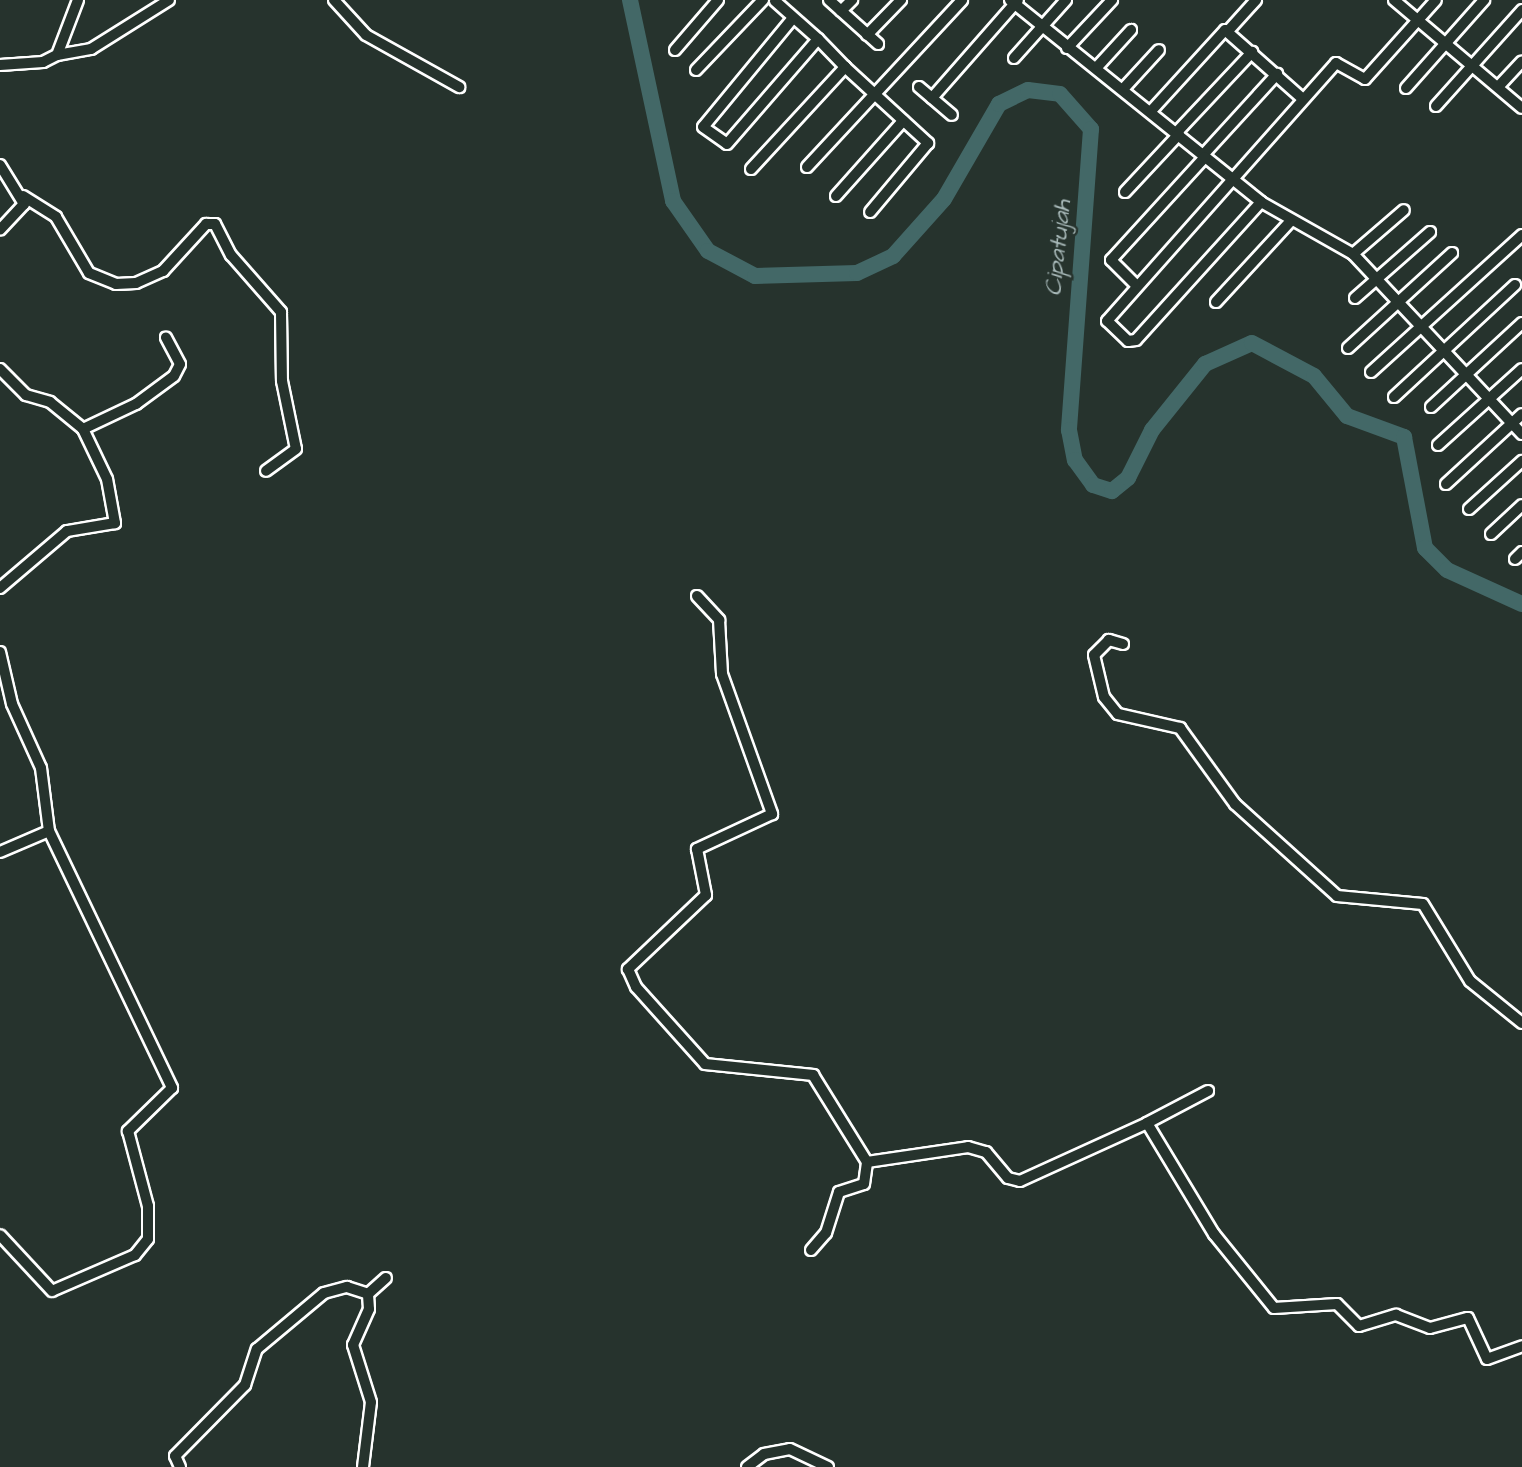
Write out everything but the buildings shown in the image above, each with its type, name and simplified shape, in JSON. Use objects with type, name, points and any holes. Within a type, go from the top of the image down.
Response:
[{"type":"street","points":[[57,55],[78,0]]},
{"type":"street","points":[[0,65],[43,62],[57,55],[91,49],[169,0]]},
{"type":"street","points":[[334,0],[366,35],[459,87]]},
{"type":"street","points":[[675,50],[718,0]]},
{"type":"street","points":[[696,70],[763,0]]},
{"type":"street","points":[[775,0],[928,146],[870,212]]},
{"type":"street","points":[[829,0],[878,44]]},
{"type":"street","points":[[841,11],[852,0]]},
{"type":"street","points":[[867,35],[901,0]]},
{"type":"street","points":[[807,167],[962,0]]},
{"type":"street","points":[[1014,58],[1066,0]]},
{"type":"street","points":[[1067,48],[1112,0]]},
{"type":"street","points":[[1152,110],[1256,0]]},
{"type":"street","points":[[1394,0],[1420,18],[1522,108]]},
{"type":"street","points":[[1261,202],[1132,342],[1106,318],[1337,62],[1365,79],[1436,0]]},
{"type":"street","points":[[1406,88],[1484,0]]},
{"type":"street","points":[[932,98],[1014,1],[1041,28],[1125,87],[1204,156],[1289,223],[1353,254],[1522,434]]},
{"type":"street","points":[[1436,106],[1522,10]]},
{"type":"street","points":[[793,18],[702,122],[723,145],[818,39]]},
{"type":"street","points":[[1098,66],[1131,30]]},
{"type":"street","points":[[1228,31],[1303,99]]},
{"type":"street","points":[[1125,87],[1159,50]]},
{"type":"street","points":[[1125,192],[1252,52]]},
{"type":"street","points":[[1498,87],[1522,61]]},
{"type":"street","points":[[751,169],[845,67]]},
{"type":"street","points":[[1135,284],[1111,260],[1277,74]]},
{"type":"street","points":[[919,87],[953,115]]},
{"type":"street","points":[[835,196],[903,121]]},
{"type":"street","points":[[0,165],[23,196],[55,217],[89,273],[116,284],[154,276],[179,258],[205,225],[216,226],[231,255],[281,312],[282,381],[296,449],[266,471]]},
{"type":"street","points":[[0,230],[21,213],[23,196]]},
{"type":"street","points":[[1353,254],[1404,210]]},
{"type":"street","points":[[1216,302],[1289,223]]},
{"type":"street","points":[[1355,298],[1430,232]]},
{"type":"street","points":[[1371,372],[1522,235]]},
{"type":"street","points":[[1348,348],[1452,253]]},
{"type":"street","points":[[1394,397],[1515,285]]},
{"type":"street","points":[[1431,407],[1522,323]]},
{"type":"street","points":[[83,429],[136,404],[174,376],[180,365],[166,338]]},
{"type":"street","points":[[0,369],[26,396],[50,402],[83,429],[107,479],[115,525],[67,531],[0,588]]},
{"type":"street","points":[[1438,445],[1522,369]]},
{"type":"street","points":[[1446,484],[1522,414]]},
{"type":"street","points":[[1469,509],[1522,461]]},
{"type":"street","points":[[1491,534],[1522,505]]},
{"type":"street","points":[[697,596],[718,618],[722,674],[772,814],[698,847],[706,895],[630,963],[629,975],[706,1064],[816,1077],[867,1162],[864,1184],[839,1192],[827,1233],[811,1250]]},
{"type":"street","points":[[1124,644],[1109,640],[1094,655],[1102,691],[1118,713],[1180,728],[1236,804],[1337,897],[1423,904],[1470,981],[1522,1023]]},
{"type":"street","points":[[0,652],[12,704],[41,768],[49,831],[172,1088],[128,1131],[148,1206],[148,1239],[135,1255],[52,1291],[0,1235]]},
{"type":"street","points":[[0,852],[49,831]]},
{"type":"street","points":[[867,1162],[968,1147],[986,1152],[1008,1178],[1020,1181],[1147,1123],[1208,1091]]},
{"type":"street","points":[[1147,1123],[1208,1226],[1274,1308],[1337,1304],[1359,1326],[1396,1315],[1430,1328],[1468,1318],[1487,1359],[1522,1346]]},
{"type":"street","points":[[368,1294],[386,1278]]},
{"type":"street","points":[[180,1467],[175,1456],[245,1385],[257,1349],[324,1293],[350,1287],[368,1294]]},
{"type":"street","points":[[363,1467],[371,1402],[353,1345],[369,1308],[368,1294]]},
{"type":"street","points":[[747,1467],[764,1454],[790,1449],[828,1467]]},
{"type":"waterway","name":"Cipatujah","points":[[630,0],[673,201],[708,251],[755,276],[857,273],[893,256],[944,199],[999,104],[1028,90],[1060,94],[1091,129],[1069,430],[1075,460],[1093,485],[1112,491],[1128,478],[1152,430],[1205,364],[1252,343],[1314,376],[1347,416],[1404,437],[1425,548],[1447,570],[1522,604]]}]
